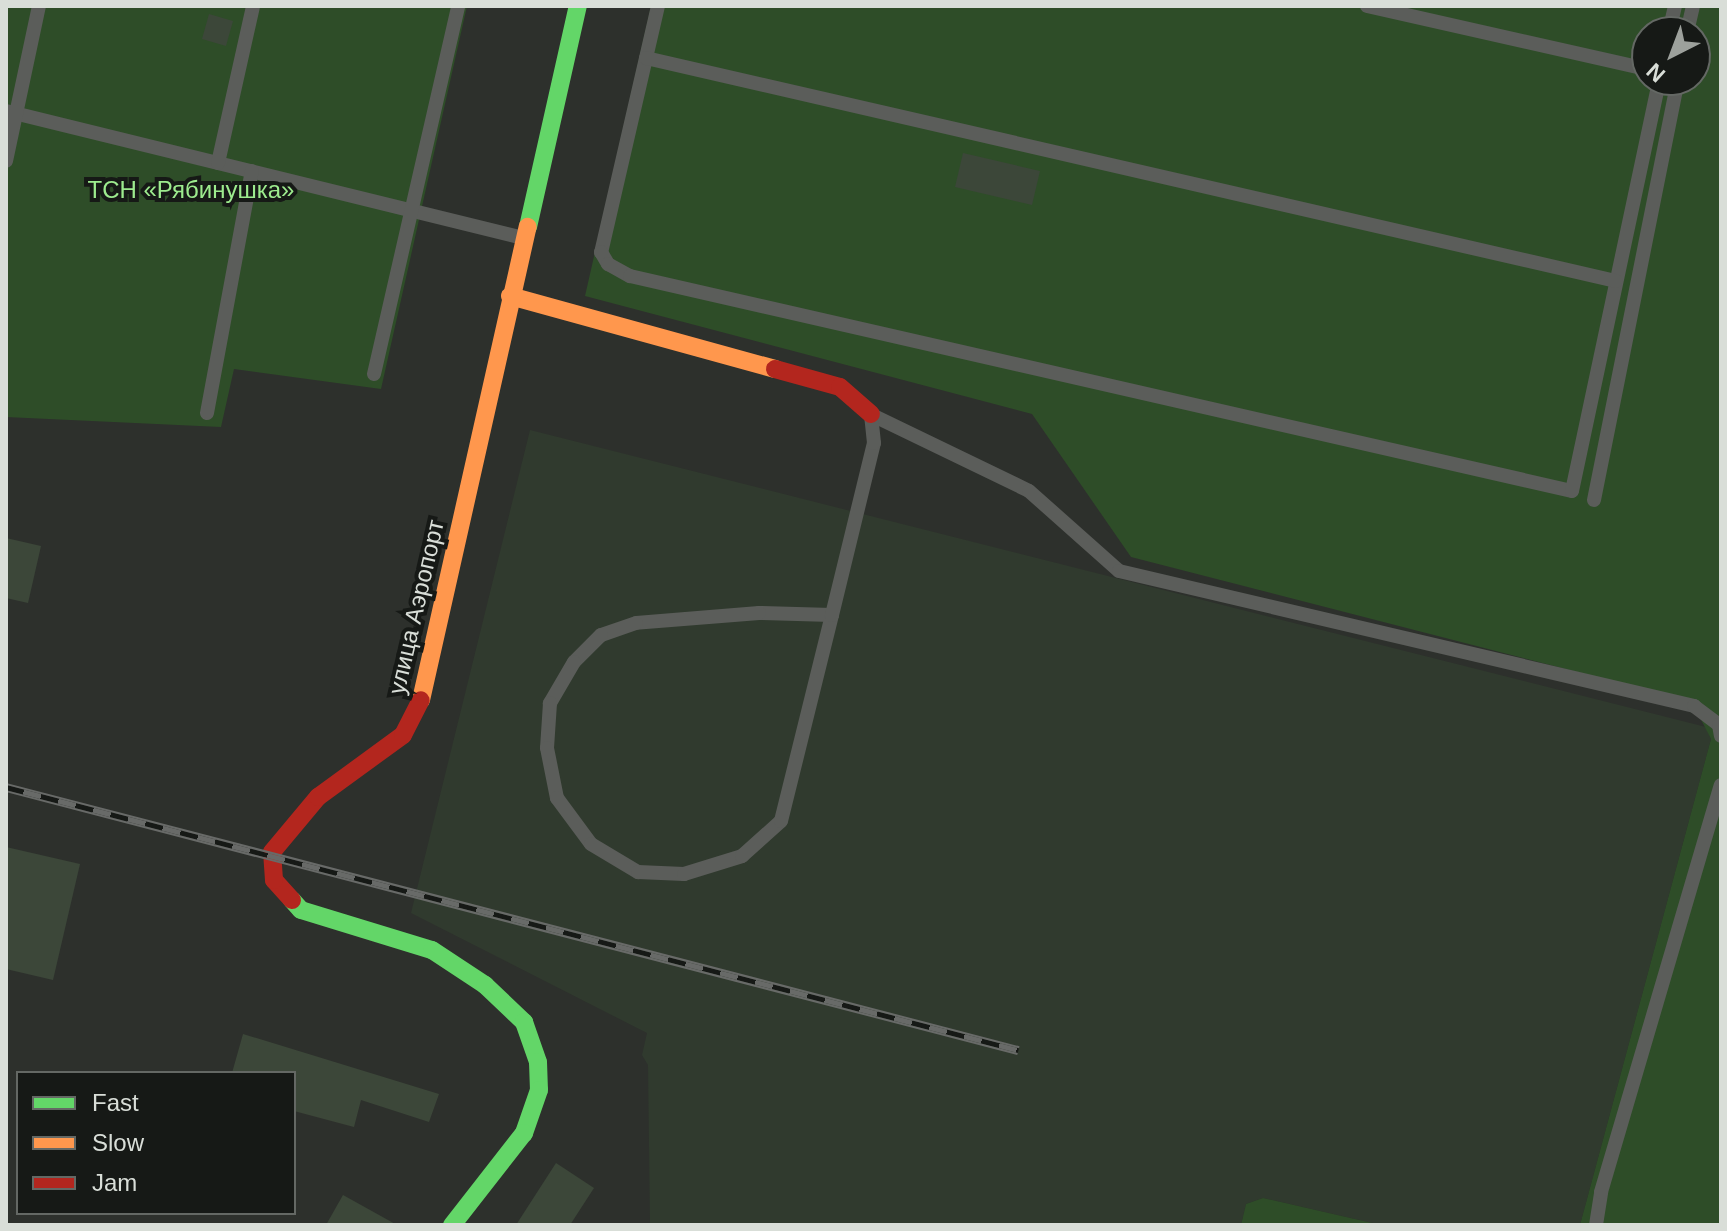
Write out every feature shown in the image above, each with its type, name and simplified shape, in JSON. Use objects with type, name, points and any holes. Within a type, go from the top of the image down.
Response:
[{"type":"street","name":"улица Аэропорт","points":[[452,1225],[524,1133],[539,1090],[538,1062],[524,1022],[485,985],[432,950],[301,910],[274,880],[272,852],[318,797],[403,735],[423,697],[510,296],[578,6]]},
{"type":"street","points":[[510,296],[840,387],[871,414]]},
{"type":"lane","points":[[6,161],[11,112],[39,6]]},
{"type":"lane","points":[[218,163],[253,6]]},
{"type":"lane","points":[[374,374],[458,6]]},
{"type":"lane","points":[[658,6],[601,252],[608,264],[630,276],[1572,491],[1656,96]]},
{"type":"lane","points":[[1367,6],[1631,65]]},
{"type":"lane","points":[[646,58],[1616,281]]},
{"type":"lane","points":[[1594,500],[1675,96]]},
{"type":"lane","points":[[11,112],[524,238]]},
{"type":"lane","points":[[207,413],[252,171]]},
{"type":"lane","points":[[832,615],[759,613],[636,623],[601,635],[574,662],[550,703],[547,748],[557,798],[591,844],[638,872],[684,874],[742,856],[781,821],[832,615],[874,443],[871,414]]},
{"type":"lane","points":[[871,414],[1029,491],[1119,571],[1694,706],[1719,725],[1721,736]]},
{"type":"lane","points":[[1596,1225],[1601,1192],[1721,785]]},
{"type":"shaded area","points":[[530,430],[1706,727],[1711,739],[1580,1225],[1381,1225],[1263,1198],[1246,1204],[1241,1225],[650,1225],[648,1065],[642,1055],[647,1033],[411,913]]},
{"type":"green space","name":"ТСН «Рябинушка»","points":[[6,6],[467,6],[381,389],[234,369],[221,427],[6,417]]},
{"type":"green space","points":[[651,6],[1721,6],[1721,1225],[1580,1225],[1711,739],[1694,706],[1698,703],[1131,557],[1032,414],[585,296]]},
{"type":"green space","points":[[1263,1198],[1381,1225],[1241,1225],[1246,1204]]},
{"type":"building","points":[[209,14],[233,21],[226,46],[202,39]]},
{"type":"building","points":[[963,153],[1040,171],[1032,205],[955,187]]},
{"type":"building","points":[[6,538],[41,546],[28,603],[6,598]]},
{"type":"building","points":[[6,847],[80,864],[53,980],[6,969]]},
{"type":"building","points":[[243,1034],[439,1094],[429,1122],[361,1100],[354,1127],[296,1112],[296,1071],[233,1071]]},
{"type":"building","points":[[556,1163],[594,1188],[570,1225],[516,1225]]},
{"type":"building","points":[[343,1195],[397,1225],[326,1225]]},
{"type":"railway","points":[[6,787],[1018,1050]]},
{"type":"traffic: fast","points":[[528,227],[578,6]]},
{"type":"traffic: fast","points":[[292,900],[301,910],[432,950],[485,985],[524,1022],[538,1062],[539,1090],[524,1133],[452,1225]]},
{"type":"traffic: slow","points":[[421,700],[528,227]]},
{"type":"traffic: slow","points":[[510,296],[775,369]]},
{"type":"traffic: jam","points":[[775,369],[840,387],[871,414]]},
{"type":"traffic: jam","points":[[292,900],[274,880],[272,852],[318,797],[403,735],[421,700]]}]
